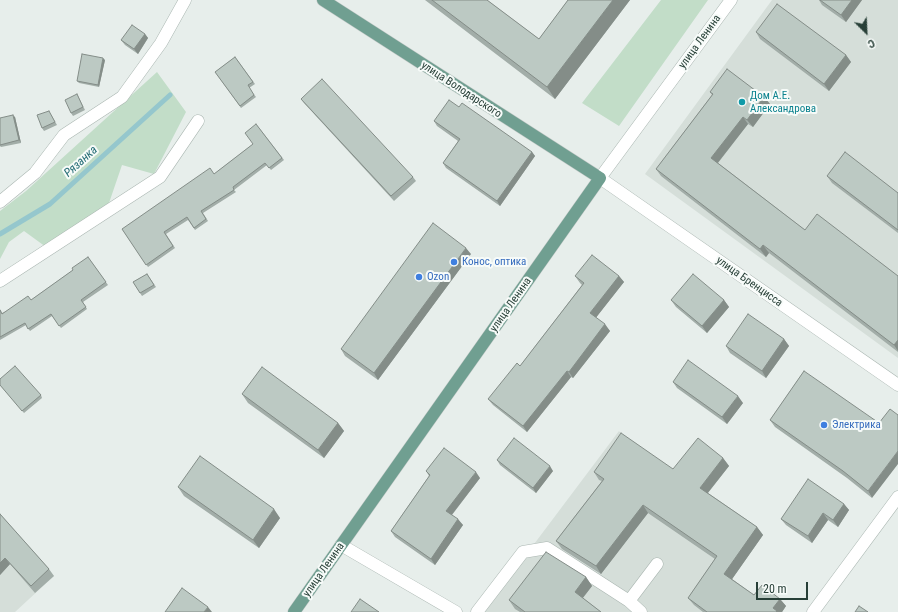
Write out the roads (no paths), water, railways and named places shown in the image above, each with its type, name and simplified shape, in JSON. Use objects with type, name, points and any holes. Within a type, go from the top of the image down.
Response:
[{"type":"main road","name":"улица Володарского","points":[[323,0],[600,178]]},
{"type":"main road","name":"улица Ленина","points":[[294,612],[600,178]]},
{"type":"street","points":[[0,202],[35,173],[64,135],[122,97],[161,43],[185,0]]},
{"type":"street","name":"улица Ленина","points":[[600,178],[731,0]]},
{"type":"street","points":[[0,281],[160,177],[198,121]]},
{"type":"street","name":"улица Бренцисса","points":[[600,178],[898,385]]},
{"type":"street","points":[[813,612],[898,497]]},
{"type":"street","points":[[342,545],[456,612]]},
{"type":"street","points":[[481,611],[523,552],[547,548],[629,600],[642,612]]},
{"type":"street","points":[[629,600],[657,564]]},
{"type":"waterway","name":"Рязанка","points":[[0,234],[50,204],[170,95]]},
{"type":"place","name":"Дом А.Е. Александрова","points":[[742,102]]},
{"type":"place","name":"Конос, оптика","points":[[454,262]]},
{"type":"place","name":"Ozon","points":[[419,277]]},
{"type":"place","name":"Электрика","points":[[824,425]]}]
